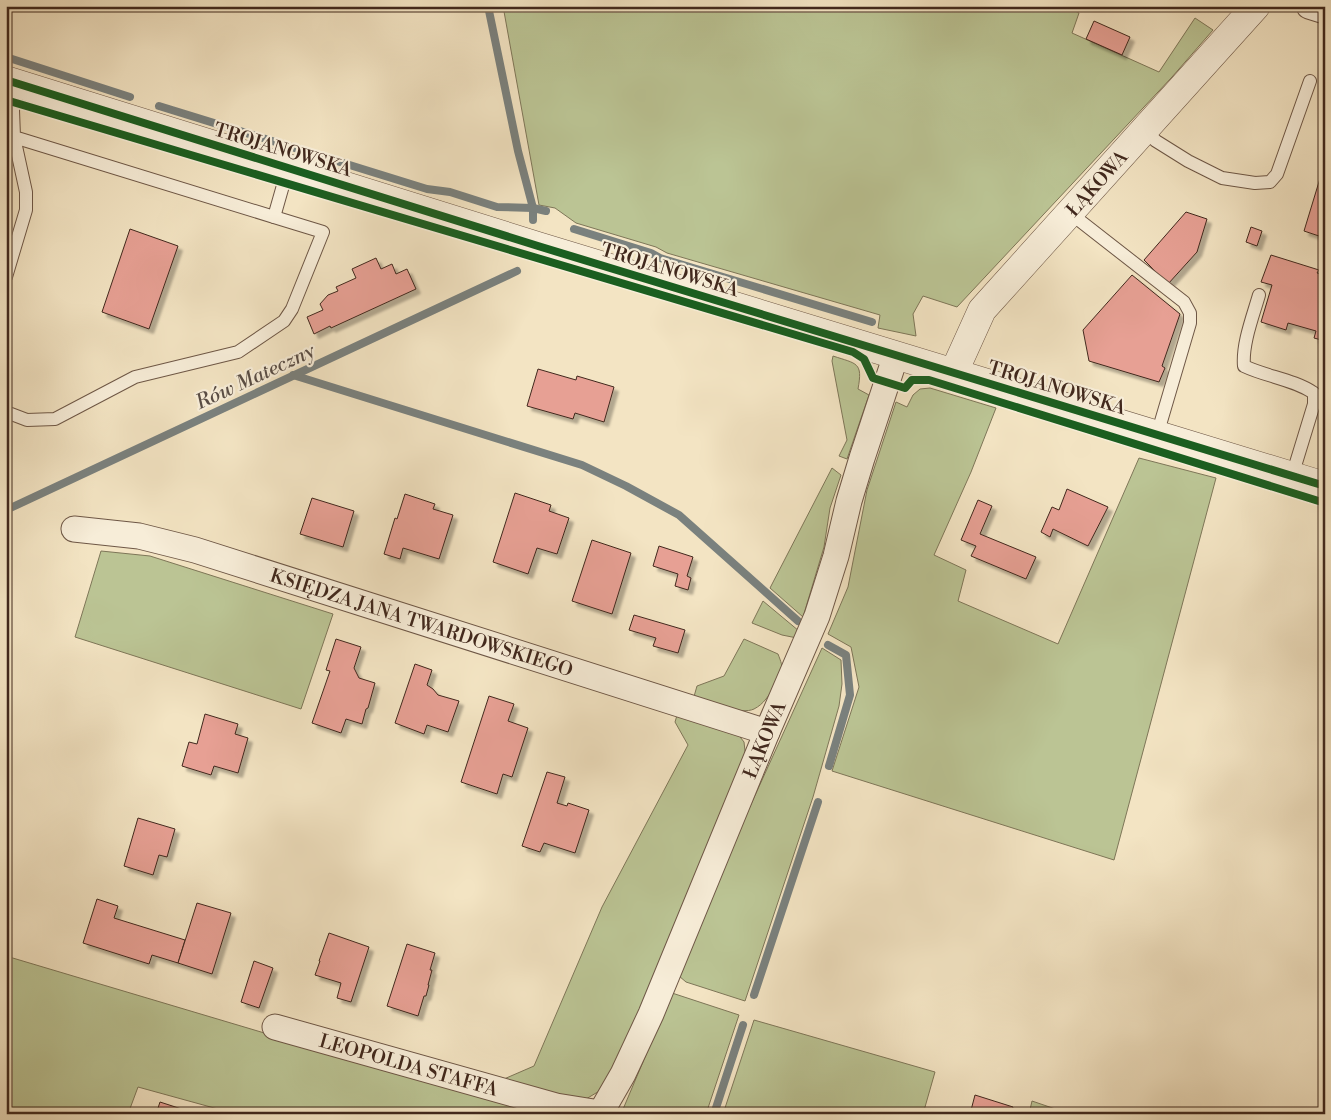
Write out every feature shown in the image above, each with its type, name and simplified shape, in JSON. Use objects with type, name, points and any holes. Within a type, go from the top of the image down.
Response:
[{"type":"street","name":"ŁĄKOWA","points":[[954,372],[982,310],[1256,6]]},
{"type":"street","points":[[1309,6],[1325,11]]},
{"type":"street","name":"TROJANOWSKA","points":[[13,82],[538,246],[1325,486]]},
{"type":"street","name":"ŁĄKOWA","points":[[600,1113],[623,1074],[651,1014],[767,732],[818,616],[836,556],[849,501],[896,355]]},
{"type":"street","name":"KSIĘDZA JANA TWARDOWSKIEGO","points":[[74,529],[139,536],[195,550],[767,732]]},
{"type":"street","name":"LEOPOLDA STAFFA","points":[[275,1027],[556,1106],[600,1113]]},
{"type":"lane","points":[[1144,130],[1156,141],[1180,156],[1222,178],[1255,183],[1270,182],[1278,174],[1310,81]]},
{"type":"lane","points":[[6,277],[26,210],[26,192],[14,137],[13,82]]},
{"type":"lane","points":[[6,412],[27,420],[55,419],[135,377],[238,352],[284,321],[292,309],[323,232],[14,137]]},
{"type":"lane","points":[[274,217],[288,168]]},
{"type":"lane","points":[[1070,212],[1184,302],[1190,313],[1190,323],[1158,435]]},
{"type":"lane","points":[[1259,295],[1245,347],[1244,366],[1304,386],[1314,393],[1314,404],[1292,476]]},
{"type":"green space","points":[[503,6],[1071,6],[1070,8],[1079,13],[1072,33],[1159,72],[1195,18],[1213,30],[1172,77],[957,307],[923,296],[913,314],[916,336],[878,328],[880,315],[667,253],[656,247],[576,223],[555,208],[539,205]]},
{"type":"green space","points":[[833,356],[856,365],[860,374],[858,389],[869,395],[847,459],[839,456],[847,440],[832,361]]},
{"type":"green space","points":[[930,388],[996,408],[971,472],[934,555],[966,570],[958,601],[1058,644],[1139,458],[1216,478],[1114,860],[832,771],[859,687],[851,647],[828,634],[848,587],[867,490],[896,402],[907,407],[913,395],[920,389]]},
{"type":"green space","points":[[832,468],[841,475],[830,508],[824,547],[803,617],[770,588]]},
{"type":"green space","points":[[101,551],[150,556],[333,614],[301,709],[75,637]]},
{"type":"green space","points":[[763,601],[799,631],[797,638],[782,635],[752,623]]},
{"type":"green space","points":[[744,639],[778,654],[780,659],[782,667],[778,682],[761,705],[754,709],[741,711],[693,700],[697,686],[724,676]]},
{"type":"green space","points":[[822,648],[841,660],[842,684],[839,706],[813,797],[745,1001],[686,982],[679,976],[722,868]]},
{"type":"green space","points":[[678,712],[737,733],[744,742],[745,770],[606,1087],[586,1099],[576,1099],[504,1079],[534,1066],[602,907],[688,745],[675,722]]},
{"type":"green space","points":[[6,956],[546,1114],[236,1114],[138,1087],[128,1114],[6,1114]]},
{"type":"green space","points":[[672,993],[739,1015],[706,1114],[621,1114]]},
{"type":"green space","points":[[754,1020],[935,1072],[923,1114],[723,1114]]},
{"type":"green space","points":[[1032,1101],[1070,1114],[1029,1114]]},
{"type":"building","points":[[1094,21],[1130,37],[1122,55],[1086,39]]},
{"type":"building","points":[[1325,162],[1325,238],[1304,231]]},
{"type":"building","points":[[1186,212],[1207,219],[1197,252],[1168,284],[1144,260]]},
{"type":"building","points":[[1251,227],[1262,231],[1257,246],[1246,242]]},
{"type":"building","points":[[130,229],[178,246],[149,329],[102,312]]},
{"type":"building","points":[[1271,255],[1319,270],[1317,273],[1325,275],[1325,341],[1314,338],[1316,331],[1288,323],[1286,330],[1261,322],[1272,285],[1261,282]]},
{"type":"building","points":[[376,258],[381,269],[392,264],[396,274],[407,269],[416,289],[314,334],[307,317],[323,310],[320,304],[328,295],[338,291],[336,287],[356,278],[352,269]]},
{"type":"building","points":[[1132,275],[1180,314],[1162,366],[1165,368],[1159,382],[1089,361],[1083,330]]},
{"type":"building","points":[[538,369],[576,380],[577,376],[614,387],[604,422],[575,413],[573,419],[527,406]]},
{"type":"building","points":[[1067,489],[1108,507],[1088,546],[1053,529],[1050,537],[1041,532],[1052,507],[1059,510]]},
{"type":"building","points":[[515,493],[551,505],[549,511],[569,518],[557,554],[537,548],[528,574],[493,562]]},
{"type":"building","points":[[405,494],[435,504],[433,509],[453,515],[439,559],[403,548],[400,559],[384,554],[395,518],[397,519]]},
{"type":"building","points":[[312,498],[354,511],[343,547],[300,534]]},
{"type":"building","points":[[978,500],[992,506],[980,534],[1036,557],[1026,579],[971,556],[976,546],[961,540]]},
{"type":"building","points":[[592,540],[631,553],[612,614],[572,601]]},
{"type":"building","points":[[659,546],[693,557],[687,576],[691,578],[688,590],[675,586],[678,574],[653,566]]},
{"type":"building","points":[[634,615],[685,630],[678,653],[653,646],[656,638],[629,630]]},
{"type":"building","points":[[336,639],[361,647],[354,668],[359,678],[375,683],[362,724],[346,719],[341,733],[312,723],[330,671],[326,670]]},
{"type":"building","points":[[415,664],[432,670],[427,685],[438,695],[459,701],[448,732],[427,725],[424,734],[395,723]]},
{"type":"building","points":[[489,696],[514,704],[508,721],[528,728],[512,777],[503,774],[497,794],[461,782]]},
{"type":"building","points":[[205,714],[238,724],[235,734],[248,738],[238,773],[214,766],[211,775],[182,766],[189,742],[197,744]]},
{"type":"building","points":[[547,772],[565,777],[557,803],[567,806],[568,803],[589,810],[575,853],[544,843],[540,852],[522,846]]},
{"type":"building","points":[[138,818],[175,829],[167,857],[159,855],[153,875],[124,866]]},
{"type":"building","points":[[97,899],[118,906],[114,918],[185,940],[178,963],[152,955],[149,964],[83,943]]},
{"type":"building","points":[[197,903],[231,913],[212,974],[178,963]]},
{"type":"building","points":[[329,933],[369,947],[351,1002],[337,998],[341,983],[315,975]]},
{"type":"building","points":[[407,944],[435,953],[430,970],[432,970],[429,985],[418,1016],[387,1006]]},
{"type":"building","points":[[254,961],[273,968],[259,1008],[241,1002]]},
{"type":"building","points":[[975,1095],[1013,1107],[1011,1114],[970,1114]]},
{"type":"building","points":[[160,1102],[197,1114],[156,1114]]},
{"type":"waterway","name":"Rów Mateczny","points":[[488,6],[518,151],[533,208],[533,220]]},
{"type":"waterway","points":[[6,57],[130,97]]},
{"type":"waterway","points":[[159,106],[427,189],[450,192],[497,207],[533,208],[546,211]]},
{"type":"waterway","points":[[574,229],[651,253],[660,258],[872,322]]},
{"type":"waterway","name":"Rów Mateczny","points":[[6,510],[517,271]]},
{"type":"waterway","points":[[293,375],[582,465],[626,486],[679,515],[798,621]]},
{"type":"waterway","points":[[828,645],[846,655],[850,695],[829,766]]},
{"type":"waterway","points":[[754,995],[818,802]]},
{"type":"waterway","points":[[714,1114],[743,1025]]},
{"type":"cycle path","points":[[6,80],[538,246],[1325,486]]},
{"type":"cycle path","points":[[6,100],[853,352],[864,359],[873,378],[905,388],[912,380],[929,380],[1325,503]]}]
